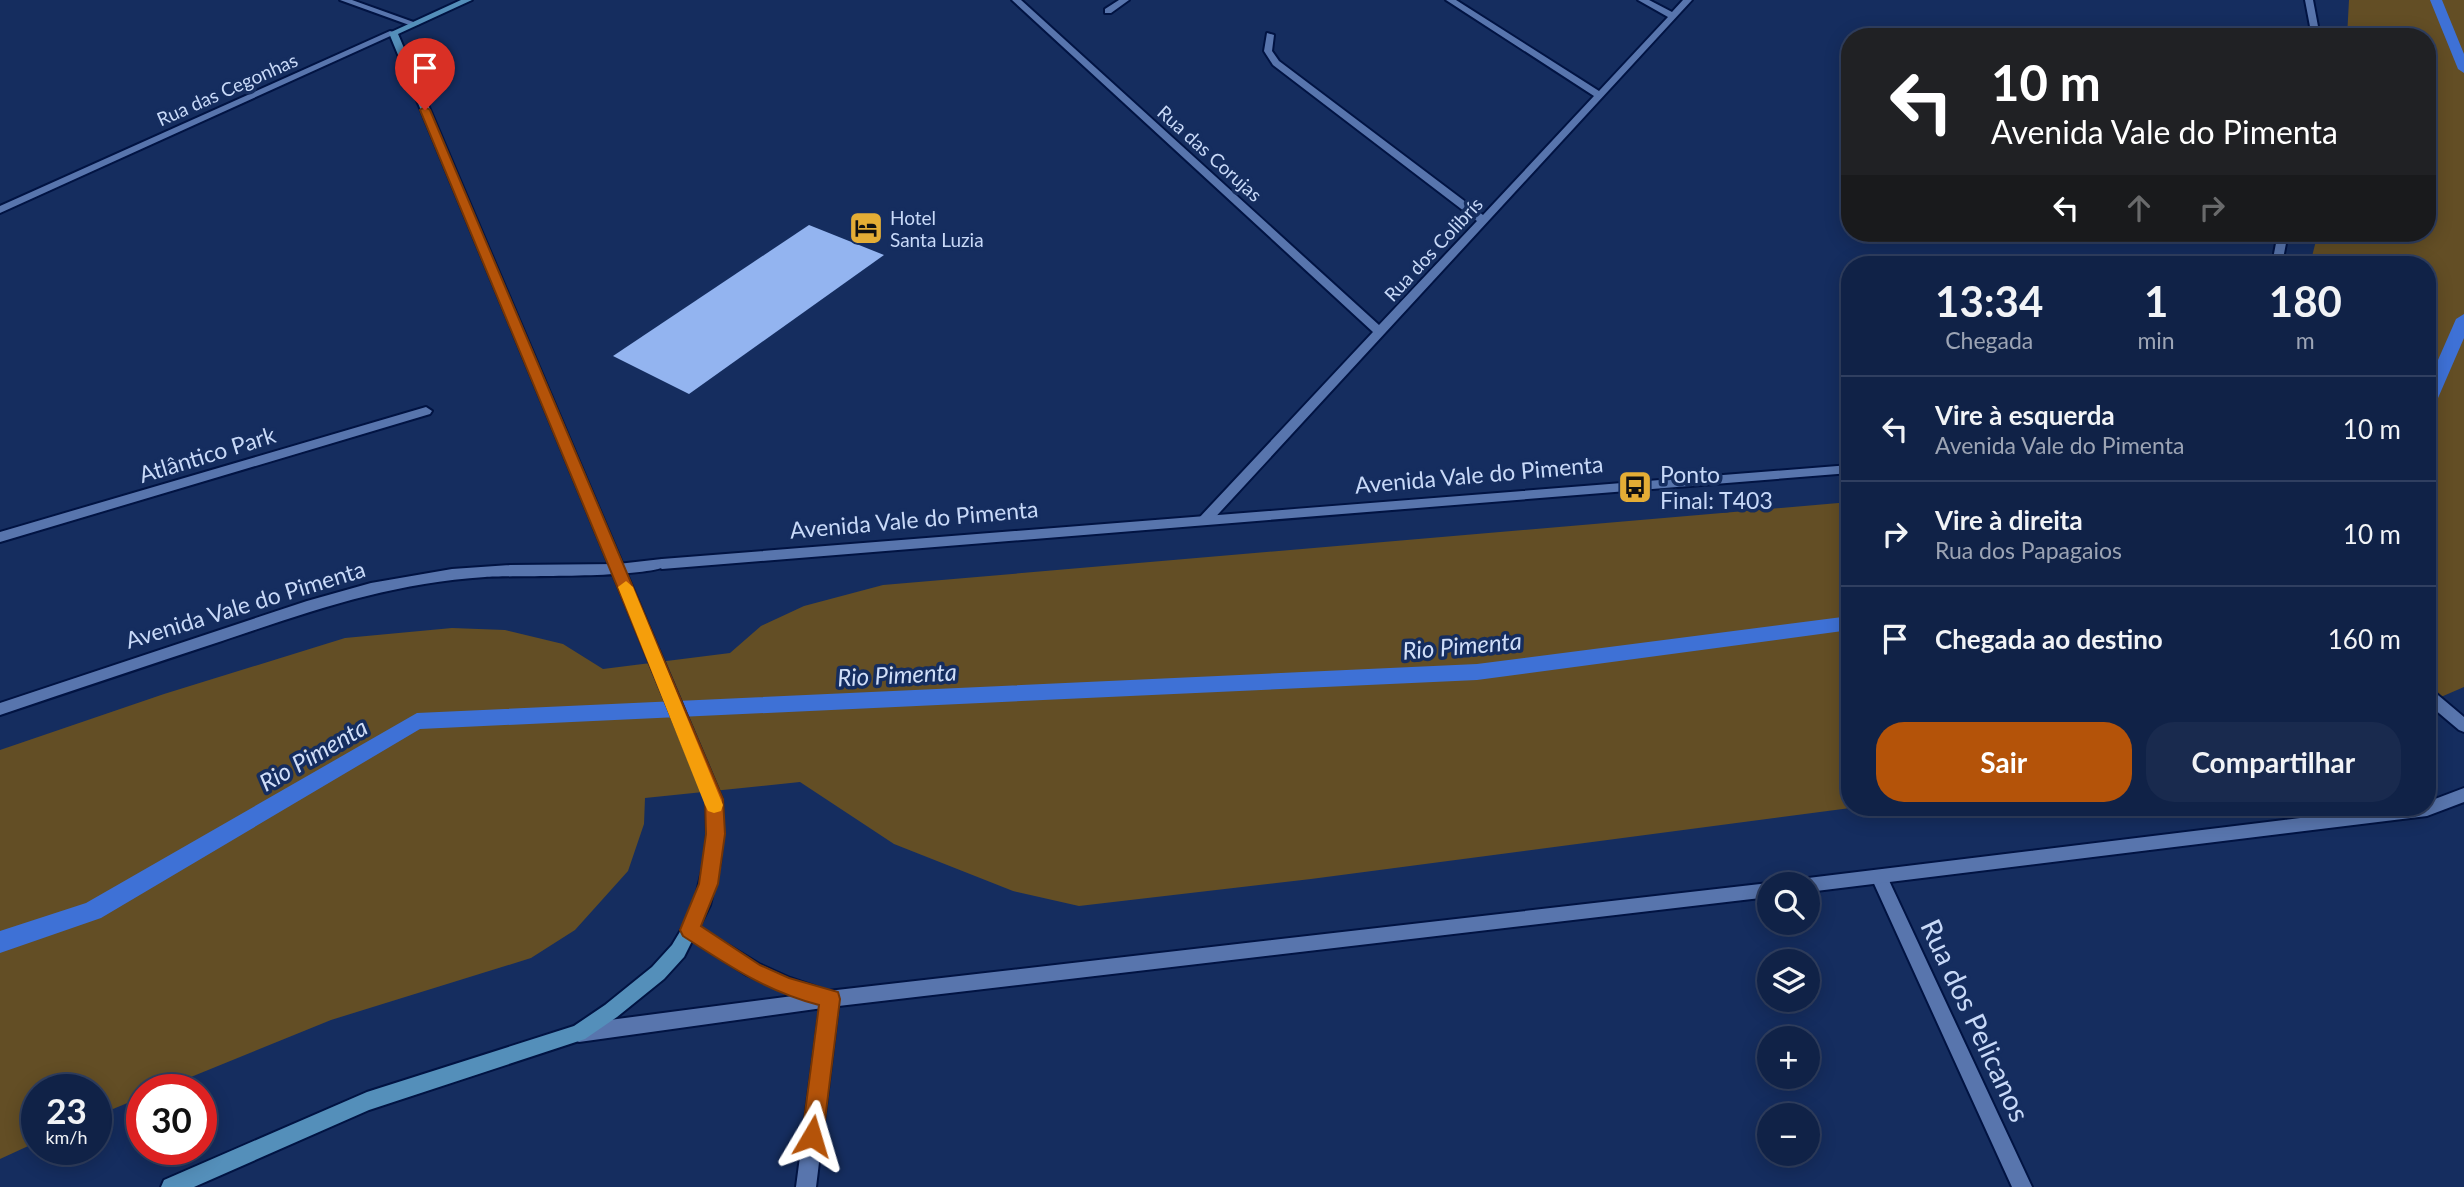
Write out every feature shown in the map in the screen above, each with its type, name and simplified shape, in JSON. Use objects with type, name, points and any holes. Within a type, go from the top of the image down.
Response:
[{"type":"main road","name":"Rua das Cegonhas","points":[[393,33],[468,0]]},
{"type":"main road","points":[[171,1187],[366,1101],[579,1033],[658,973],[678,951],[702,905],[710,873],[715,834],[714,799],[393,33]]},
{"type":"street","points":[[344,0],[415,24]]},
{"type":"street","name":"Rua das Corujas","points":[[1016,0],[1380,332]]},
{"type":"street","points":[[1108,11],[1125,0]]},
{"type":"street","points":[[1450,0],[1600,95]]},
{"type":"street","points":[[1642,0],[1673,16]]},
{"type":"street","name":"Rua dos Colibrís","points":[[1203,521],[1688,0]]},
{"type":"street","points":[[2309,0],[2314,28]]},
{"type":"street","name":"Rua das Cegonhas","points":[[0,210],[393,33]]},
{"type":"street","points":[[1270,35],[1268,51],[1276,63],[1483,220]]},
{"type":"street","name":"Atlântico Park","points":[[0,537],[426,411]]},
{"type":"street","name":"Avenida Vale do Pimenta","points":[[0,709],[312,605],[371,588],[452,575],[510,570],[618,569],[1841,470]]},
{"type":"street","points":[[2436,702],[2464,726]]},
{"type":"street","points":[[2436,806],[2464,795]]},
{"type":"street","points":[[1820,884],[2371,816]]},
{"type":"street","name":"Rua dos Pelicanos","points":[[1879,877],[2022,1187]]},
{"type":"street","points":[[579,1033],[830,999],[1757,891]]},
{"type":"street","points":[[690,930],[753,971],[786,987],[830,999]]},
{"type":"street","points":[[806,1187],[830,999]]},
{"type":"shaded area","points":[[2349,0],[2464,0],[2464,687],[2436,699],[2436,256],[2312,256],[2316,242],[2436,242],[2436,28],[2347,28]]},
{"type":"shaded area","points":[[1841,503],[1841,809],[1311,879],[1079,906],[1013,891],[894,844],[800,782],[645,798],[644,824],[628,871],[575,930],[531,958],[331,1020],[198,1074],[126,1074],[126,1104],[112,1109],[112,1074],[21,1074],[21,1149],[0,1159],[0,750],[164,694],[345,638],[452,628],[505,630],[563,644],[603,669],[730,653],[761,626],[804,606],[883,585]]},
{"type":"building","points":[[809,225],[884,255],[689,394],[613,356]]},
{"type":"waterway","name":"Rio Pimenta","points":[[2436,0],[2464,69]]},
{"type":"waterway","name":"Rio Pimenta","points":[[2436,384],[2464,319]]},
{"type":"waterway","name":"Rio Pimenta","points":[[0,942],[93,911],[417,721],[1477,672],[1841,624]]},
{"type":"slow traffic","points":[[626,587],[714,799],[714,805]]},
{"type":"place","name":"Hotel Santa Luzia","points":[[866,228]]},
{"type":"place","name":"Ponto Final: T403","points":[[1635,487]]},
{"type":"route","points":[[425,110],[714,799],[712,863],[702,905],[690,930],[723,954],[753,971],[786,987],[830,999],[812,1136]]}]
